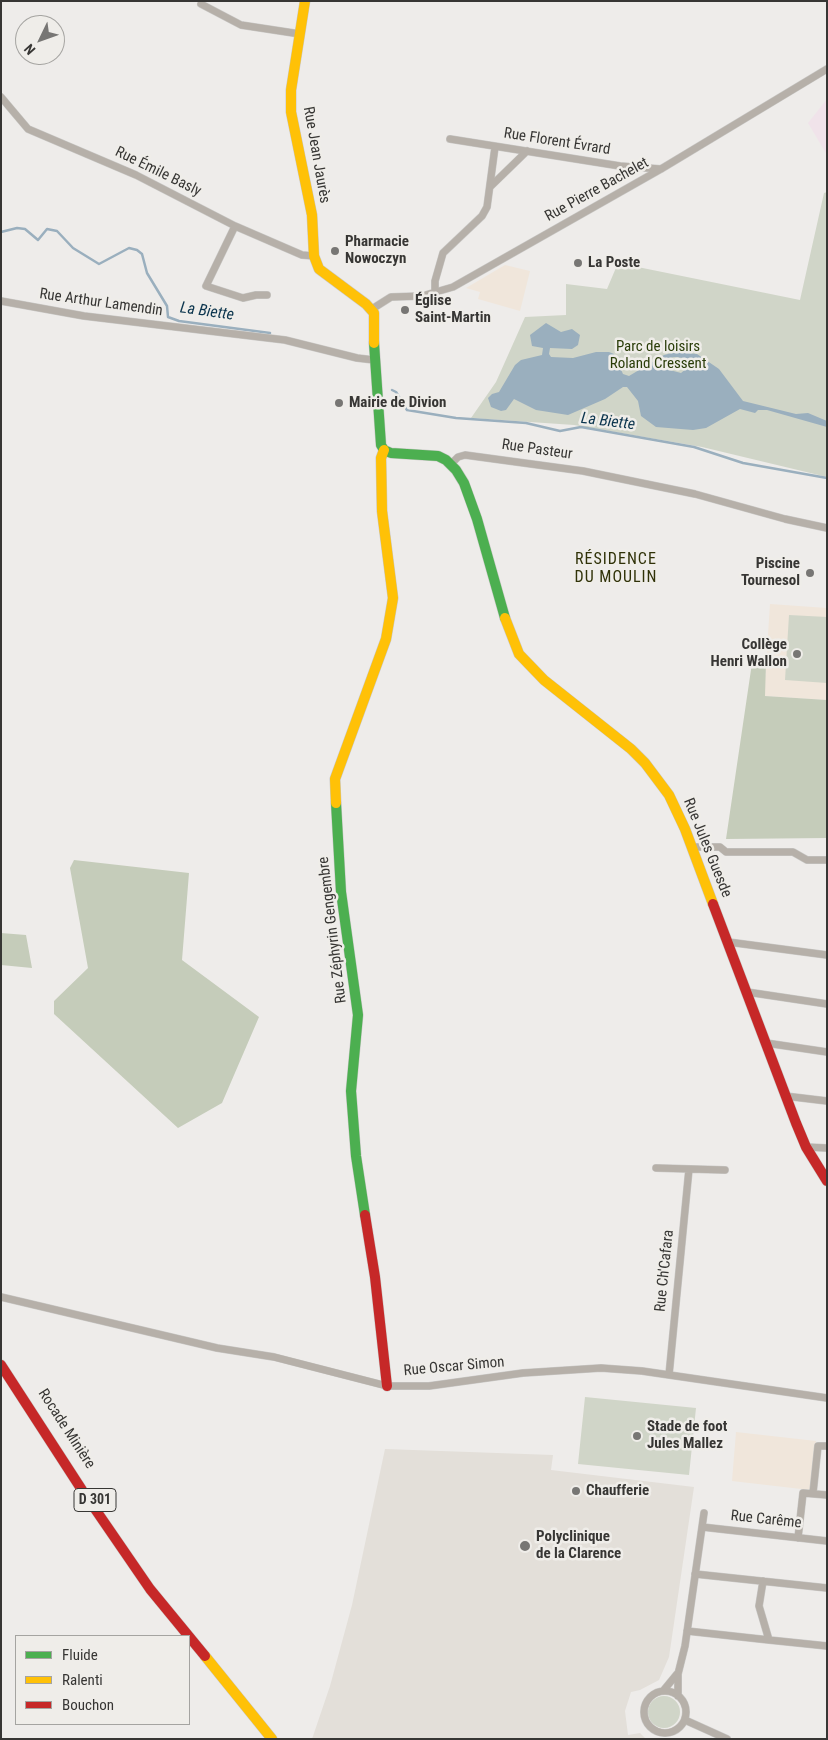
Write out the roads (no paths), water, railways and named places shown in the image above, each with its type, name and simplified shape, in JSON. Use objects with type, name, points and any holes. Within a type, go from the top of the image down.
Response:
[{"type":"main road","name":"Rue Jean Jaurès","points":[[305,1],[291,90],[291,112],[312,215],[314,256]]},
{"type":"main road","points":[[314,256],[320,268],[372,309],[376,326],[374,360],[379,431],[381,445],[384,450],[397,454],[438,456],[451,464]]},
{"type":"main road","name":"Rue Zéphyrin Gengembre","points":[[384,450],[381,458],[382,511],[393,598],[386,639],[335,779],[341,892],[358,1015],[351,1091],[356,1156],[375,1277],[387,1386]]},
{"type":"main road","name":"Rue Jules Guesde","points":[[451,464],[464,483],[477,519],[506,620],[519,654],[544,680],[620,739],[645,763],[668,795],[692,847],[785,1096],[806,1147],[827,1181]]},
{"type":"main road","name":"Rocade Minière","points":[[1,1355],[95,1501],[189,1635]]},
{"type":"main road","name":"Rocade Minière","points":[[1,1365],[107,1528],[162,1605],[188,1635]]},
{"type":"main road","name":"Rocade Minière","points":[[190,1636],[194,1642]]},
{"type":"main road","name":"Rocade Minière","points":[[190,1637],[272,1739]]},
{"type":"street","points":[[200,4],[242,25],[300,34]]},
{"type":"street","name":"Rue Pierre Bachelet","points":[[372,309],[391,297],[435,293],[453,287],[484,271],[661,169],[827,69]]},
{"type":"street","name":"Rue Émile Basly","points":[[1,97],[28,129],[136,175],[235,226],[302,255],[314,256]]},
{"type":"street","name":"Rue Florent Évrard","points":[[450,138],[620,166],[661,169]]},
{"type":"street","points":[[435,293],[435,281],[443,253],[485,212],[495,146]]},
{"type":"street","points":[[490,187],[527,151]]},
{"type":"street","points":[[235,226],[206,286],[243,298],[256,294],[267,295]]},
{"type":"street","name":"Rue Arthur Lamendin","points":[[1,300],[84,316],[285,340],[357,358],[374,360]]},
{"type":"street","name":"Rue Pasteur","points":[[451,464],[458,457],[465,455],[583,471],[695,494],[785,519],[827,528]]},
{"type":"street","points":[[692,847],[720,847],[726,852],[793,852],[807,860],[827,860]]},
{"type":"street","points":[[728,942],[827,955]]},
{"type":"street","points":[[747,992],[827,1004]]},
{"type":"street","points":[[766,1043],[827,1052]]},
{"type":"street","points":[[785,1096],[827,1101]]},
{"type":"street","points":[[806,1147],[827,1148]]},
{"type":"street","points":[[656,1168],[725,1170]]},
{"type":"street","name":"Rue Ch'Cafara","points":[[668,1375],[688,1169]]},
{"type":"street","name":"Rue Oscar Simon","points":[[1,1297],[218,1348],[274,1357],[387,1386],[429,1386],[573,1368],[615,1368],[827,1398]]},
{"type":"street","points":[[813,1493],[818,1446],[827,1446]]},
{"type":"street","points":[[798,1538],[803,1492],[827,1495]]},
{"type":"street","points":[[678,1696],[678,1674],[687,1632],[704,1513]]},
{"type":"street","name":"Rue Carême","points":[[702,1527],[827,1541]]},
{"type":"street","points":[[696,1574],[827,1588]]},
{"type":"street","points":[[763,1581],[760,1606],[769,1640]]},
{"type":"street","points":[[687,1632],[827,1646]]},
{"type":"street","points":[[662,1739],[658,1732],[648,1723],[644,1712],[652,1696],[663,1691],[678,1674]]},
{"type":"street","points":[[658,1732],[672,1735],[684,1720],[686,1707],[678,1696],[663,1691]]},
{"type":"street","points":[[684,1720],[727,1739]]},
{"type":"water","points":[[546,323],[561,332],[572,329],[580,335],[578,345],[572,349],[550,348],[549,354],[551,357],[573,358],[596,352],[609,352],[614,354],[623,374],[629,376],[664,355],[676,352],[697,354],[719,369],[743,401],[796,414],[808,413],[827,421],[827,427],[767,410],[758,410],[755,413],[740,409],[706,428],[693,430],[656,427],[641,416],[638,401],[627,387],[623,387],[605,399],[568,415],[536,410],[514,399],[506,410],[501,411],[491,407],[488,398],[492,394],[499,392],[515,365],[521,360],[542,355],[543,348],[532,346],[530,335]],"holes":[[[674,357],[684,358],[688,364],[687,368],[681,373],[666,369],[667,359]]]},
{"type":"waterway","name":"La Biette","points":[[1,232],[17,228],[25,229],[38,240],[47,229],[57,231],[73,248],[99,264],[129,248],[137,250],[142,254],[147,273],[167,306],[168,317],[179,321],[270,333]]},
{"type":"waterway","name":"La Biette","points":[[392,390],[396,392],[407,410],[456,418],[526,423],[560,431],[581,427],[694,447],[743,463],[827,478]]},
{"type":"place","name":"Pharmacie Nowoczyn","points":[[335,251]]},
{"type":"place","name":"La Poste","points":[[578,263]]},
{"type":"place","name":"Église Saint-Martin","points":[[405,310]]},
{"type":"place","name":"Mairie de Divion","points":[[339,403]]},
{"type":"place","name":"Piscine Tournesol","points":[[810,573]]},
{"type":"place","name":"Collège Henri Wallon","points":[[797,654]]},
{"type":"place","name":"Stade de foot Jules Mallez","points":[[637,1436]]},
{"type":"place","name":"Chaufferie","points":[[576,1491]]},
{"type":"place","name":"Polyclinique de la Clarence","points":[[525,1546]]},
{"type":"district","name":"RÉSIDENCE DU MOULIN","points":[[616,569]]},
{"type":"park label","name":"Parc de loisirs Roland Cressent","points":[[658,356]]}]
